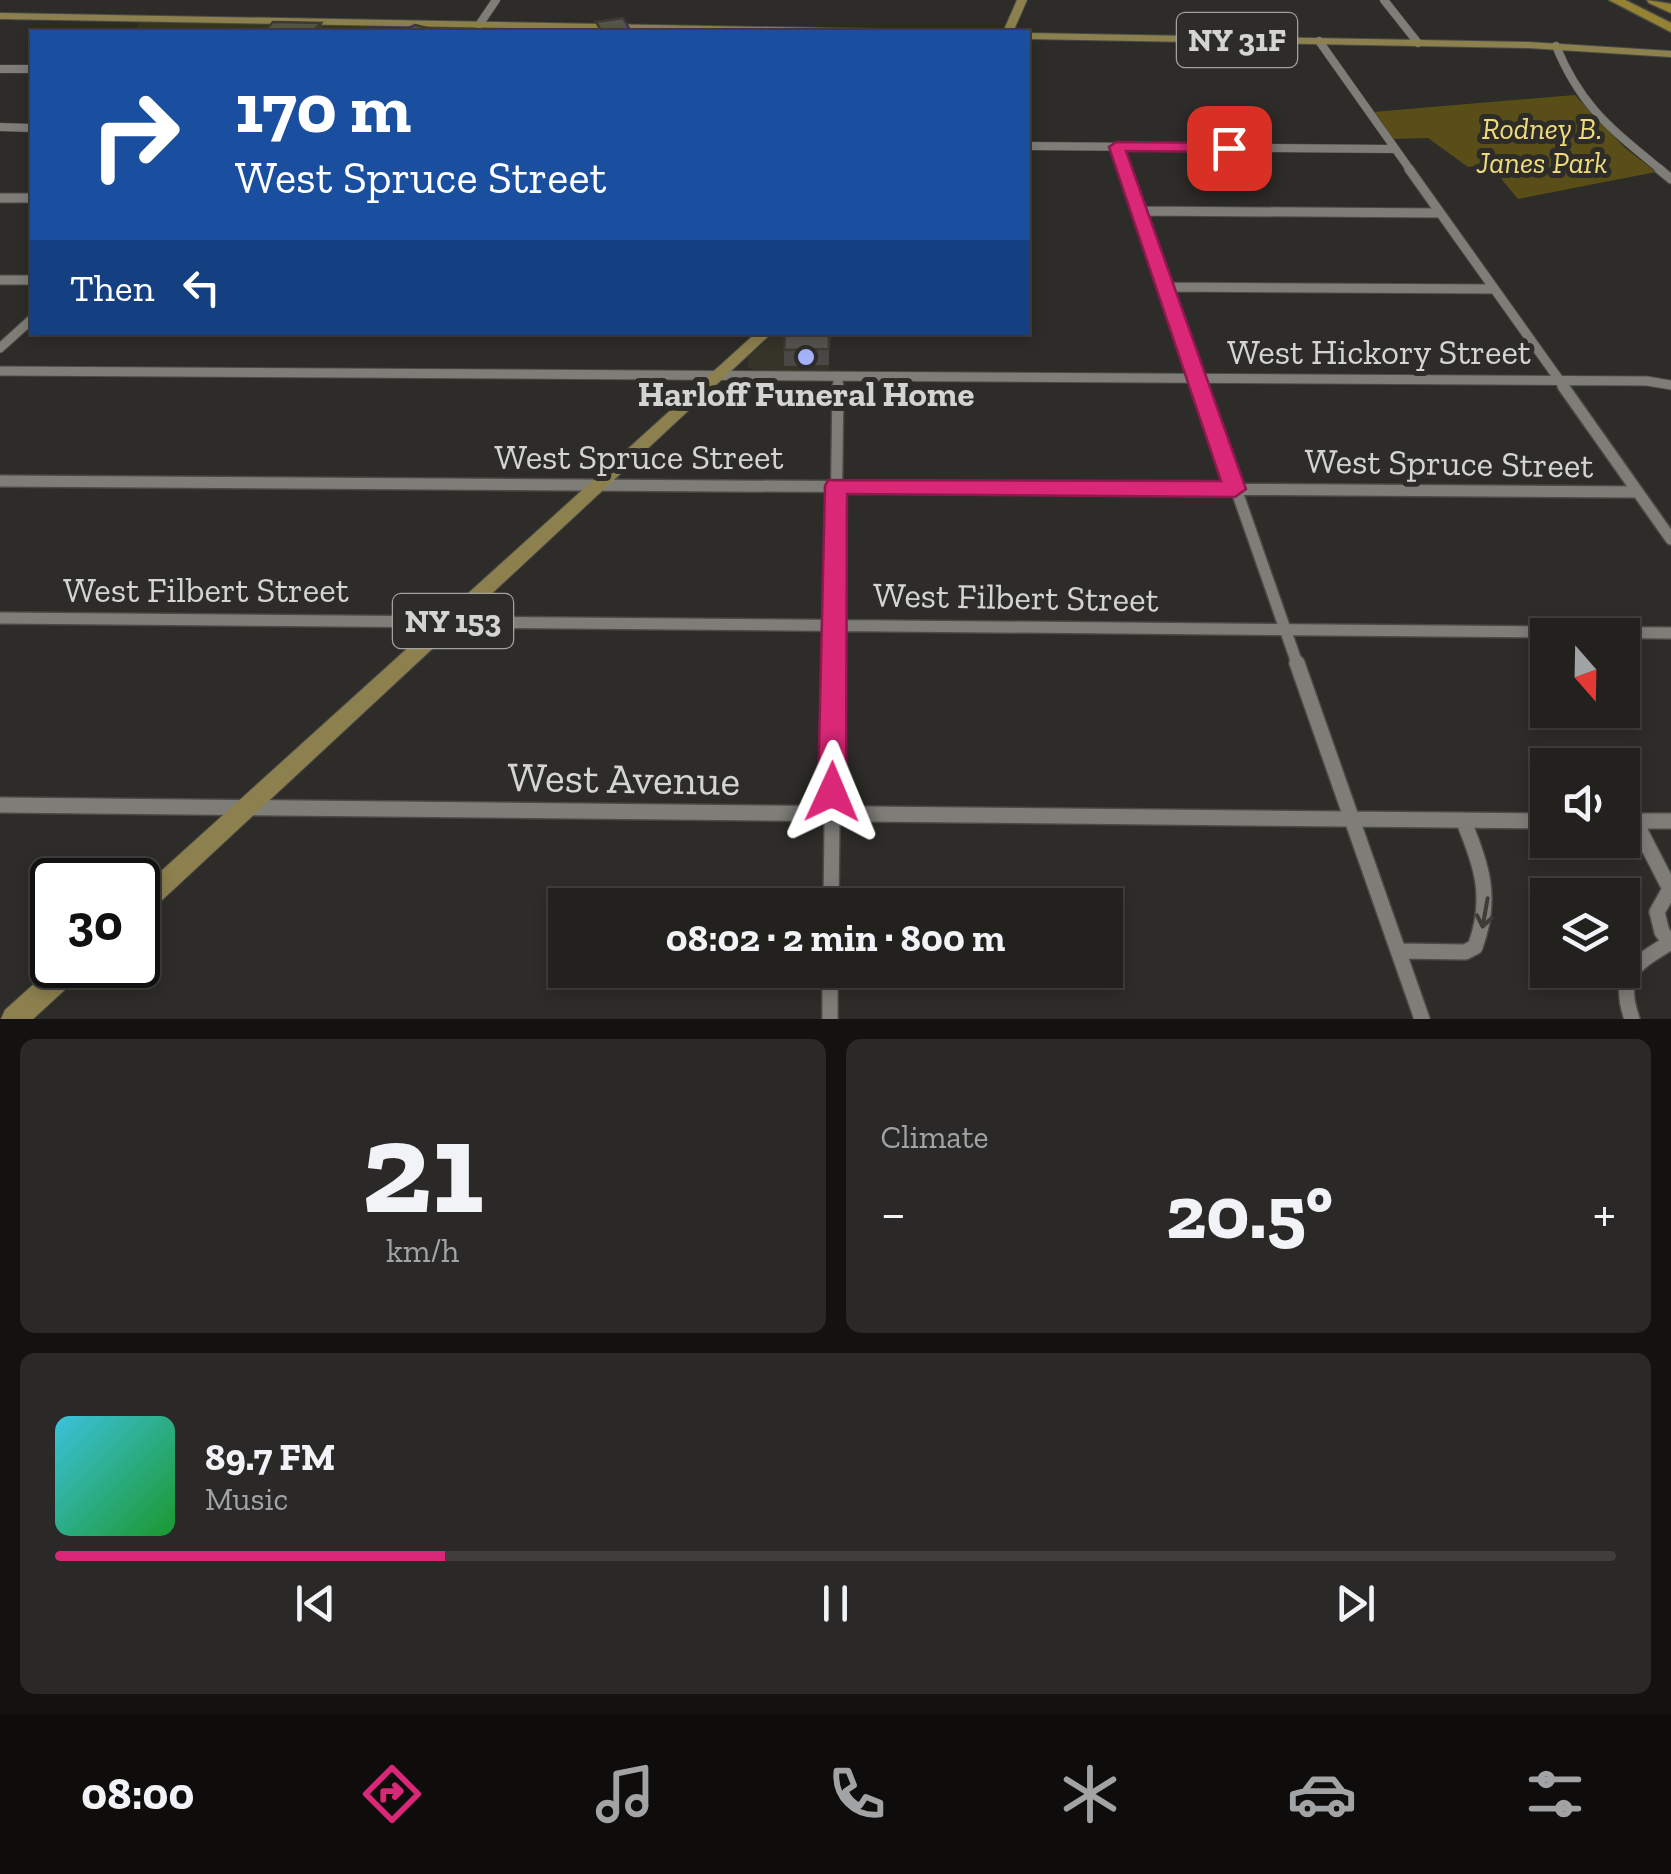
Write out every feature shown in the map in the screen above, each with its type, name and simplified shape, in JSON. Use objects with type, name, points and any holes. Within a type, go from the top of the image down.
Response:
[{"type":"highway","points":[[1615,0],[1671,28]]},
{"type":"highway","points":[[1653,0],[1671,9]]},
{"type":"main road","points":[[1009,30],[1022,0]]},
{"type":"main road","points":[[0,16],[766,30]]},
{"type":"main road","name":"NY 31F","points":[[1030,36],[1556,46],[1671,54]]},
{"type":"main road","name":"NY 153","points":[[160,887],[763,335]]},
{"type":"main road","points":[[14,1019],[48,988]]},
{"type":"street","points":[[480,25],[496,0]]},
{"type":"street","points":[[1384,0],[1418,43]]},
{"type":"street","points":[[1318,42],[1671,539]]},
{"type":"street","points":[[1556,46],[1571,83],[1592,112],[1671,179]]},
{"type":"street","points":[[0,68],[30,69]]},
{"type":"street","points":[[0,128],[30,128]]},
{"type":"street","points":[[1030,146],[1394,149]]},
{"type":"street","points":[[1116,147],[1422,1019]]},
{"type":"street","points":[[0,198],[30,198]]},
{"type":"street","points":[[1139,211],[1440,213]]},
{"type":"street","points":[[0,280],[30,280]]},
{"type":"street","points":[[1166,287],[1494,289]]},
{"type":"street","points":[[0,348],[30,321]]},
{"type":"street","name":"West Hickory Street","points":[[0,370],[1558,380],[1671,385]]},
{"type":"street","points":[[831,888],[838,376]]},
{"type":"street","name":"West Spruce Street","points":[[0,480],[1638,492]]},
{"type":"street","name":"West Filbert Street","points":[[0,618],[1671,633]]},
{"type":"street","name":"West Avenue","points":[[0,806],[1530,821]]},
{"type":"street","points":[[1399,951],[1465,952],[1475,947],[1486,916],[1489,889],[1464,820]]},
{"type":"street","points":[[1640,821],[1671,822]]},
{"type":"street","points":[[1632,1019],[1622,994],[1623,983],[1640,962],[1671,942],[1662,932],[1658,912],[1670,889],[1640,839]]},
{"type":"street","points":[[830,988],[830,1019]]},
{"type":"shaded area","points":[[139,22],[590,30],[137,30]]},
{"type":"shaded area","points":[[773,335],[837,335],[829,342],[829,371],[759,371],[748,368],[748,357]]},
{"type":"green space","name":"Rodney B. Janes Park","points":[[1575,95],[1624,147],[1656,172],[1518,199],[1489,164],[1468,167],[1428,138],[1392,139],[1373,112]]},
{"type":"building","points":[[623,18],[630,30],[601,30],[596,22]]},
{"type":"building","points":[[273,22],[321,23],[314,30],[266,30]]},
{"type":"building","points":[[415,25],[435,30],[404,30]]},
{"type":"building","points":[[785,335],[829,335],[829,349],[784,350]]},
{"type":"place","name":"Harloff Funeral Home","points":[[806,357]]},
{"type":"route","points":[[832,792],[836,486],[1235,489],[1116,147],[1229,148]]}]
